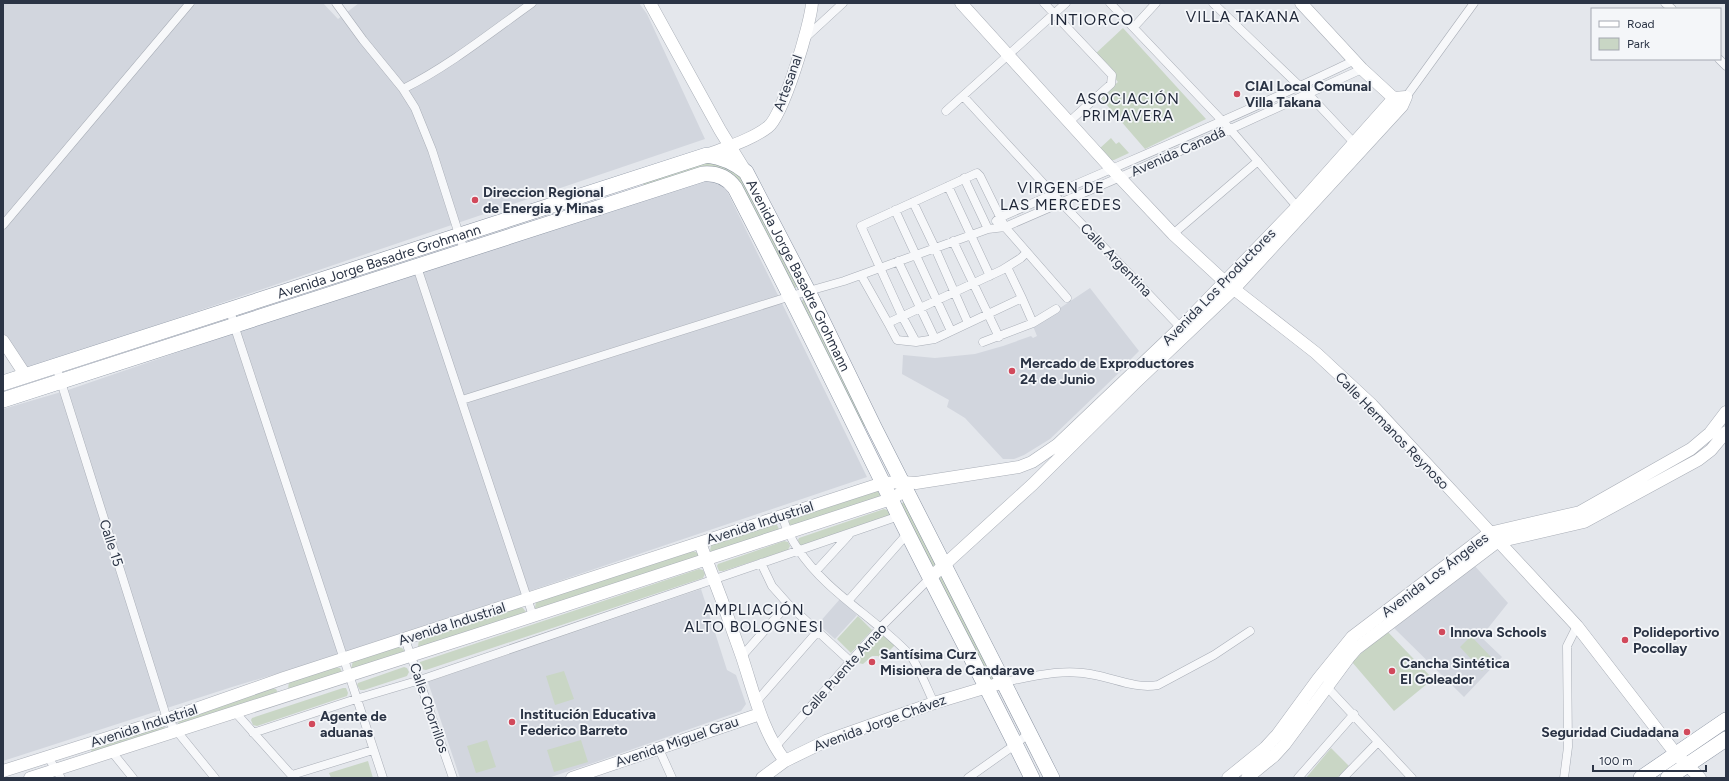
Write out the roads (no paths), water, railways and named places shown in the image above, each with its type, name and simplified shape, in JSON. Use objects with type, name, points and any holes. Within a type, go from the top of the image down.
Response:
[{"type":"highway","name":"Avenida Jorge Basadre Grohmann","points":[[3,383],[707,155],[728,160],[746,172],[808,291],[874,427],[1052,778]]},
{"type":"highway","name":"Avenida Jorge Basadre Grohmann","points":[[3,400],[643,193],[703,174],[715,174],[726,179],[735,188],[791,296],[899,516],[987,686],[1032,778]]},
{"type":"highway","points":[[638,178],[643,193]]},
{"type":"highway","points":[[860,434],[874,427]]},
{"type":"highway","points":[[1641,778],[1726,720]]},
{"type":"highway","points":[[1668,778],[1726,739]]},
{"type":"street","points":[[3,225],[190,3]]},
{"type":"street","points":[[336,3],[363,40],[403,89],[421,120],[464,250]]},
{"type":"street","points":[[403,89],[423,79],[455,58],[532,3]]},
{"type":"street","points":[[650,3],[720,130],[746,172]]},
{"type":"street","name":"Artesanal","points":[[707,155],[752,136],[770,126],[787,93],[809,21],[812,3]]},
{"type":"street","points":[[802,41],[843,3]]},
{"type":"street","name":"Calle Hermanos Reynoso","points":[[961,3],[1008,56],[1070,121],[1173,234],[1230,285],[1316,353],[1372,405],[1577,626],[1676,754],[1700,778]]},
{"type":"street","points":[[1044,3],[1110,72],[1112,79],[1111,84],[1070,121]]},
{"type":"street","points":[[946,111],[1066,3]]},
{"type":"street","points":[[1110,3],[1230,128],[1300,210]]},
{"type":"street","points":[[1134,27],[1156,3]]},
{"type":"street","points":[[1213,3],[1300,87],[1358,147]]},
{"type":"street","points":[[1301,3],[1358,64],[1400,100]]},
{"type":"street","name":"Avenida Los Productores","points":[[931,577],[1033,484],[1134,384],[1230,285],[1400,100],[1474,3]]},
{"type":"street","name":"Avenida Canadá","points":[[988,229],[1005,227],[1061,202],[1116,173],[1223,121],[1300,87],[1358,64]]},
{"type":"street","name":"Avenida Canadá","points":[[988,229],[999,218],[1053,194],[1116,173],[1230,128],[1307,94],[1358,64]]},
{"type":"street","name":"Calle Argentina","points":[[963,96],[1053,194],[1184,331]]},
{"type":"street","points":[[707,155],[716,146],[720,136],[720,130]]},
{"type":"street","points":[[746,172],[742,154],[746,143],[752,136]]},
{"type":"street","points":[[1173,234],[1258,161]]},
{"type":"street","points":[[916,342],[902,316],[861,226],[974,173],[977,173],[980,176],[999,218],[1005,227],[1067,298]]},
{"type":"street","points":[[462,400],[791,296],[844,281],[988,229],[964,178]]},
{"type":"street","points":[[948,186],[990,276]]},
{"type":"street","points":[[913,202],[968,323]]},
{"type":"street","points":[[895,210],[951,331]]},
{"type":"street","points":[[953,242],[986,314],[999,337]]},
{"type":"street","points":[[412,250],[533,616]]},
{"type":"street","points":[[888,323],[990,276],[1007,267],[1027,252]]},
{"type":"street","points":[[898,261],[935,339]]},
{"type":"street","points":[[1007,267],[1033,323]]},
{"type":"street","points":[[861,274],[897,340],[916,342],[935,339],[1022,298]]},
{"type":"street","points":[[230,309],[383,778]]},
{"type":"street","points":[[983,342],[1033,323],[1056,309]]},
{"type":"street","name":"Avenida Los Productores","points":[[904,486],[1019,466],[1032,462],[1057,445],[1184,331]]},
{"type":"street","points":[[3,341],[26,376]]},
{"type":"street","name":"Calle 15","points":[[56,366],[167,719]]},
{"type":"street","name":"Avenida Los Ángeles","points":[[1228,778],[1265,748],[1341,658],[1356,649],[1493,537],[1576,524],[1691,449],[1710,433],[1726,412]]},
{"type":"street","name":"Avenida Los Ángeles","points":[[1602,506],[1698,460],[1711,450],[1726,432]]},
{"type":"street","points":[[1019,466],[1026,470],[1031,476],[1033,484]]},
{"type":"street","name":"Avenida Industrial","points":[[3,771],[167,719],[344,659],[883,483],[904,486]]},
{"type":"street","name":"Avenida Industrial","points":[[29,778],[58,774],[85,760],[177,732],[412,656],[891,499],[904,486]]},
{"type":"street","points":[[782,516],[788,532],[798,550],[816,571],[848,601],[881,627],[910,655],[934,702]]},
{"type":"street","points":[[253,733],[356,699],[420,680],[899,516]]},
{"type":"street","points":[[848,601],[908,532]]},
{"type":"street","points":[[816,571],[849,534]]},
{"type":"street","points":[[700,543],[742,656],[760,714],[775,747],[785,761]]},
{"type":"street","points":[[761,563],[772,586],[788,604],[851,662]]},
{"type":"street","name":"Calle Puente Arnao","points":[[775,747],[881,627],[931,577]]},
{"type":"street","points":[[742,656],[788,604]]},
{"type":"street","points":[[1564,778],[1568,747],[1567,646],[1577,626]]},
{"type":"street","points":[[756,702],[818,631]]},
{"type":"street","points":[[1004,682],[1046,674],[1081,673],[1125,683],[1151,686],[1158,685],[1214,656],[1250,631]]},
{"type":"street","name":"Calle Chorrillos","points":[[405,639],[452,778]]},
{"type":"street","name":"Avenida Los Ángeles","points":[[1247,778],[1274,756],[1285,744],[1327,686],[1341,658]]},
{"type":"street","name":"Avenida Jorge Chávez","points":[[762,778],[785,761],[826,741],[934,702],[1004,682]]},
{"type":"street","points":[[1327,686],[1412,778]]},
{"type":"street","points":[[235,712],[293,777],[373,750]]},
{"type":"street","name":"Avenida Miguel Grau","points":[[572,778],[760,714]]},
{"type":"street","points":[[1298,778],[1354,714]]},
{"type":"street","points":[[167,719],[215,778]]},
{"type":"street","points":[[968,778],[1016,744],[1030,732]]},
{"type":"street","points":[[1344,778],[1378,742]]},
{"type":"street","points":[[80,747],[85,760]]},
{"type":"street","points":[[659,749],[672,778]]},
{"type":"street","points":[[112,752],[133,778]]},
{"type":"street","points":[[48,757],[58,774]]},
{"type":"street","points":[[23,765],[29,778]]},
{"type":"place","name":"CIAI Local Comunal Villa Takana","points":[[1237,94]]},
{"type":"place","name":"Direccion Regional de Energia y Minas","points":[[475,200]]},
{"type":"place","name":"Mercado de Exproductores 24 de Junio","points":[[1012,371]]},
{"type":"place","name":"Innova Schools","points":[[1442,632]]},
{"type":"place","name":"Polideportivo Pocollay","points":[[1625,640]]},
{"type":"place","name":"Santísima Curz Misionera de Candarave","points":[[872,662]]},
{"type":"place","name":"Cancha Sintética El Goleador","points":[[1392,671]]},
{"type":"place","name":"Institución Educativa Federico Barreto","points":[[512,722]]},
{"type":"place","name":"Agente de aduanas","points":[[312,724]]},
{"type":"place","name":"Seguridad Ciudadana","points":[[1687,732]]},
{"type":"district","name":"VILLA TAKANA","points":[[1243,17]]},
{"type":"district","name":"INTIORCO","points":[[1092,19]]},
{"type":"district","name":"ASOCIACIÓN PRIMAVERA","points":[[1128,108]]},
{"type":"district","name":"VIRGEN DE LAS MERCEDES","points":[[1061,196]]},
{"type":"district","name":"AMPLIACIÓN ALTO BOLOGNESI","points":[[754,618]]}]
